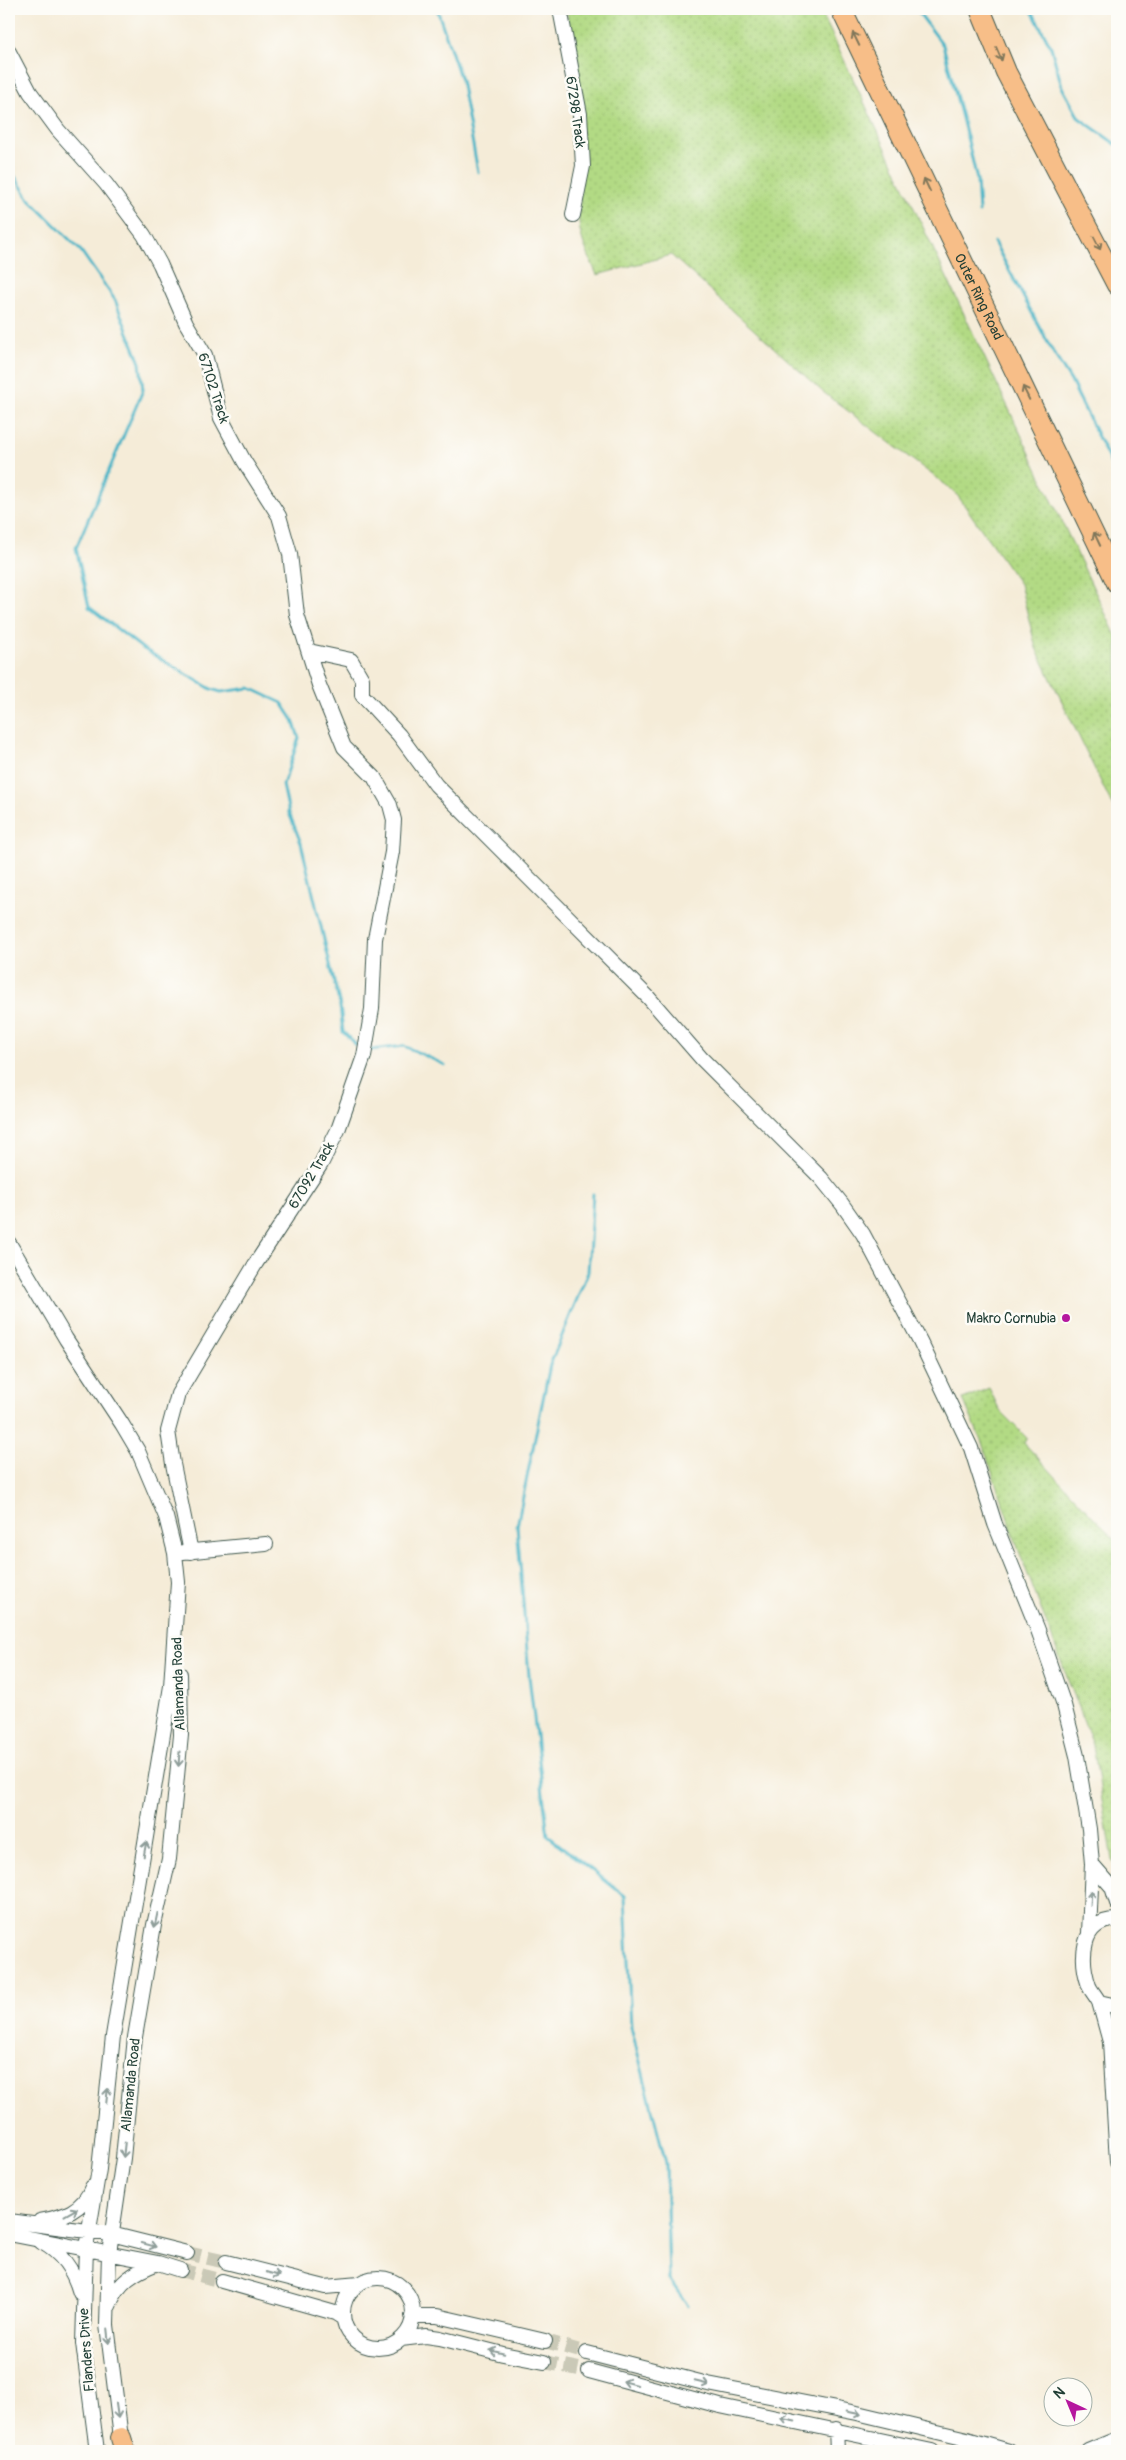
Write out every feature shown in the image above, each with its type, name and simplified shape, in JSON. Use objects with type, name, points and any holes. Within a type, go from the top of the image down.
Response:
[{"type":"highway","name":"Outer Ring Road","points":[[841,9],[1117,583]]},
{"type":"highway","points":[[980,9],[1006,72],[1058,167],[1117,285]]},
{"type":"street","name":"67298 Track","points":[[560,9],[580,114],[583,166],[573,215]]},
{"type":"street","name":"67102 Track","points":[[9,52],[30,92],[58,130],[106,184],[144,235],[160,264],[186,323],[205,355],[221,418],[244,461],[279,516],[290,554],[297,615],[344,747],[374,777]]},
{"type":"street","points":[[309,651],[351,660],[362,679],[362,695],[399,735],[436,785],[648,997],[702,1059],[821,1178],[842,1204],[862,1234],[920,1341],[971,1448],[995,1524],[1038,1630],[1064,1705],[1078,1756],[1089,1829],[1092,1864],[1089,1932],[1086,1938],[1084,1959],[1090,1988],[1099,2002],[1110,2042],[1117,2162]]},
{"type":"street","name":"67092 Track","points":[[191,1552],[168,1431],[178,1394],[256,1263],[320,1164],[338,1130],[364,1056],[372,1009],[375,940],[394,838],[394,820],[390,805],[374,777]]},
{"type":"street","points":[[9,1243],[66,1339],[138,1451],[166,1517],[175,1553],[178,1582],[176,1623]]},
{"type":"street","points":[[175,1553],[266,1544]]},
{"type":"street","name":"Allamanda Road","points":[[88,2230],[99,2169],[115,2026],[167,1713],[176,1623]]},
{"type":"street","name":"Allamanda Road","points":[[111,2234],[123,2158],[135,2037],[154,1925],[168,1859],[176,1793],[180,1735],[180,1672],[176,1623]]},
{"type":"street","points":[[1092,1864],[1112,1887],[1117,1903]]},
{"type":"street","points":[[1089,1932],[1100,1924],[1117,1920]]},
{"type":"street","points":[[1099,2002],[1117,2006]]},
{"type":"street","points":[[24,2223],[64,2216],[78,2208],[87,2198],[99,2169]]},
{"type":"street","points":[[9,2221],[111,2234],[187,2253]]},
{"type":"street","name":"Flanders Drive","points":[[88,2230],[82,2306],[86,2372],[98,2451]]},
{"type":"street","points":[[9,2234],[158,2262],[180,2270]]},
{"type":"street","name":"Flanders Drive","points":[[111,2234],[107,2325],[111,2370],[123,2447]]},
{"type":"street","points":[[31,2237],[58,2254],[68,2265],[77,2282],[82,2306]]},
{"type":"street","points":[[108,2309],[112,2297],[128,2277],[158,2262]]},
{"type":"street","points":[[226,2262],[325,2287],[360,2284]]},
{"type":"street","points":[[401,2339],[409,2328],[412,2316],[408,2297],[395,2282],[382,2278],[369,2279],[352,2289],[345,2300],[343,2318],[350,2335],[365,2346],[383,2348],[401,2339],[426,2336],[544,2362]]},
{"type":"street","points":[[222,2281],[335,2313],[343,2318]]},
{"type":"street","points":[[412,2316],[444,2317],[546,2341]]},
{"type":"street","points":[[587,2353],[698,2382],[857,2413],[1009,2451]]},
{"type":"street","points":[[589,2371],[720,2406],[836,2429],[932,2451]]},
{"type":"street","points":[[836,2429],[837,2451]]},
{"type":"street","points":[[1088,2451],[1099,2449],[1117,2440]]},
{"type":"green space","points":[[567,9],[820,9],[1117,638],[1117,815],[1036,648],[1020,584],[955,492],[823,392],[671,255],[597,275],[580,230],[580,200]]},
{"type":"green space","points":[[989,1388],[1000,1411],[1027,1438],[1024,1443],[1117,1542],[1117,1869],[1112,1860],[1093,1745],[1020,1554],[981,1440],[963,1399]]},
{"type":"waterway","points":[[437,9],[461,80],[478,172]]},
{"type":"waterway","points":[[916,9],[943,45],[977,180],[979,212]]},
{"type":"waterway","points":[[1031,9],[1051,47],[1062,87],[1079,118],[1117,145]]},
{"type":"waterway","points":[[9,167],[29,199],[81,251],[115,300],[140,363],[143,390],[76,548],[89,607],[142,648],[211,689],[221,692],[250,688],[282,703],[293,720],[299,738],[283,785],[289,813],[301,843],[340,1006],[343,1032],[356,1045]]},
{"type":"waterway","points":[[994,242],[1054,354],[1071,381],[1117,476]]},
{"type":"waterway","points":[[371,1050],[404,1046],[445,1065]]},
{"type":"waterway","points":[[593,1194],[588,1272],[550,1365],[517,1526],[529,1676],[548,1836],[625,1896],[631,2027],[666,2163],[669,2279],[688,2306]]},
{"type":"tunnel","points":[[187,2253],[226,2262]]},
{"type":"tunnel","points":[[180,2270],[222,2281]]},
{"type":"tunnel","points":[[545,2341],[587,2353]]},
{"type":"tunnel","points":[[544,2362],[589,2371]]},
{"type":"place","name":"Makro Cornubia","points":[[1066,1318]]}]
